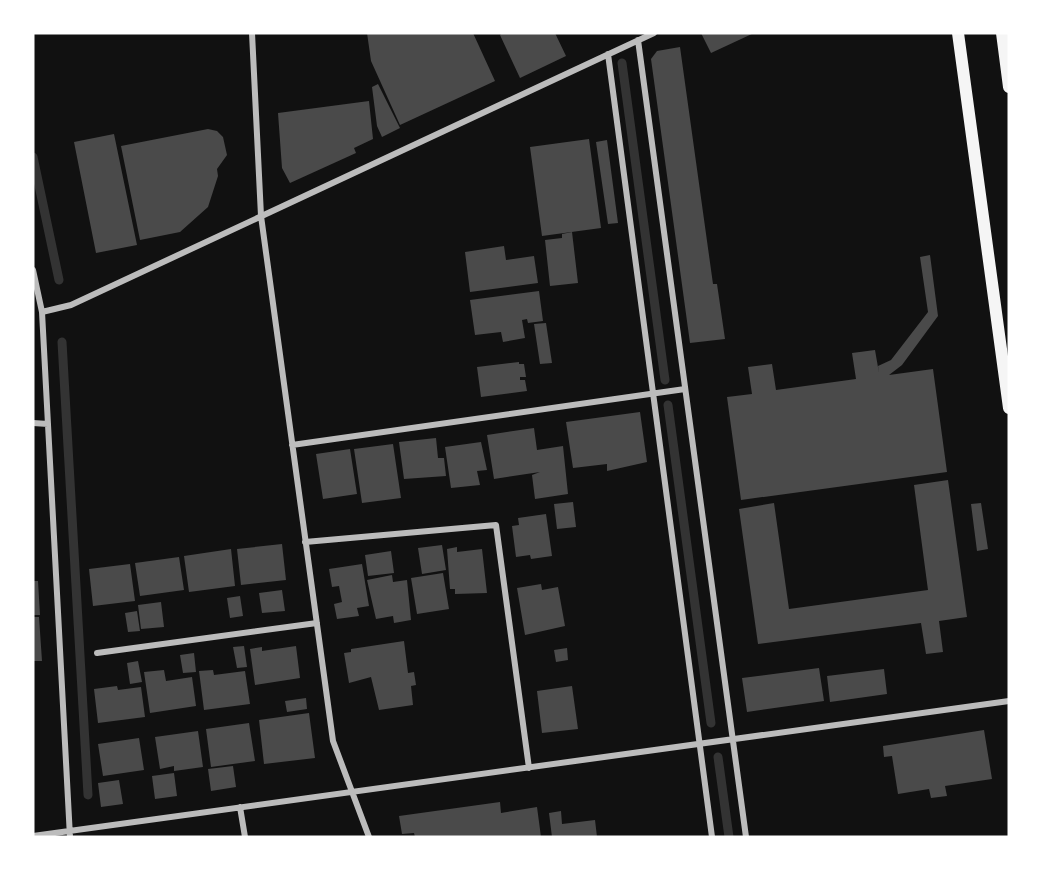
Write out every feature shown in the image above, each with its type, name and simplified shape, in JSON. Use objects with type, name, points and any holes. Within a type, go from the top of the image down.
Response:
[{"type":"main road","points":[[958,33],[1009,408]]},
{"type":"main road","points":[[1002,33],[1009,87]]},
{"type":"street","points":[[252,33],[261,216],[333,741],[369,837]]},
{"type":"street","points":[[42,312],[71,305],[654,33]]},
{"type":"street","points":[[638,40],[746,837]]},
{"type":"street","points":[[608,54],[712,837]]},
{"type":"street","points":[[33,270],[42,312],[69,834]]},
{"type":"street","points":[[292,445],[685,389]]},
{"type":"street","points":[[33,423],[48,424]]},
{"type":"street","points":[[305,542],[496,525],[529,768]]},
{"type":"street","points":[[97,653],[316,623]]},
{"type":"street","points":[[33,836],[69,834],[240,807],[1009,701]]},
{"type":"street","points":[[240,807],[245,837]]},
{"type":"building","points":[[367,33],[473,33],[495,81],[400,125],[371,61]]},
{"type":"building","points":[[502,33],[555,33],[566,56],[520,78],[500,35]]},
{"type":"building","points":[[701,33],[754,33],[711,53]]},
{"type":"building","points":[[680,47],[713,284],[717,284],[725,339],[690,343],[651,59],[657,51]]},
{"type":"building","points":[[378,84],[400,128],[382,137],[377,126],[372,87]]},
{"type":"building","points":[[369,101],[373,139],[354,148],[356,153],[290,183],[282,168],[278,113]]},
{"type":"building","points":[[208,129],[217,131],[223,137],[227,155],[217,169],[218,176],[208,207],[180,232],[140,240],[121,146]]},
{"type":"building","points":[[114,134],[137,245],[96,253],[74,142]]},
{"type":"building","points":[[589,139],[601,228],[542,236],[530,147]]},
{"type":"building","points":[[607,140],[618,223],[608,224],[596,142]]},
{"type":"building","points":[[572,232],[578,283],[550,286],[545,240],[562,238],[562,234]]},
{"type":"building","points":[[504,246],[506,260],[534,256],[538,283],[470,292],[465,252]]},
{"type":"building","points":[[930,255],[938,316],[902,365],[889,375],[933,369],[947,472],[741,500],[727,397],[752,394],[748,367],[772,364],[776,390],[856,379],[852,353],[875,350],[879,373],[878,366],[891,360],[928,312],[920,257]]},
{"type":"building","points":[[539,291],[543,321],[528,323],[527,319],[522,320],[525,338],[503,342],[501,332],[475,335],[470,300]]},
{"type":"building","points":[[546,323],[552,363],[540,364],[534,324]]},
{"type":"building","points":[[519,362],[519,364],[524,364],[526,377],[520,377],[520,380],[525,380],[527,391],[481,397],[477,367]]},
{"type":"building","points":[[640,412],[647,462],[607,471],[607,464],[573,468],[566,422]]},
{"type":"building","points":[[534,428],[537,450],[563,446],[568,494],[535,499],[532,475],[540,472],[494,479],[487,435]]},
{"type":"building","points":[[436,438],[438,458],[444,458],[446,476],[404,479],[399,442]]},
{"type":"building","points":[[481,442],[487,470],[477,471],[480,485],[451,488],[445,447]]},
{"type":"building","points":[[393,444],[401,498],[362,503],[354,449]]},
{"type":"building","points":[[350,449],[357,494],[323,499],[316,454]]},
{"type":"building","points":[[948,480],[967,617],[939,621],[943,652],[926,654],[921,623],[758,644],[739,509],[774,503],[789,609],[928,590],[914,485]]},
{"type":"building","points":[[573,502],[576,527],[557,529],[554,504]]},
{"type":"building","points":[[981,503],[988,549],[977,551],[971,504]]},
{"type":"building","points":[[546,514],[552,556],[531,559],[530,555],[516,557],[512,526],[519,525],[518,518]]},
{"type":"building","points":[[282,544],[286,580],[241,585],[237,549]]},
{"type":"building","points":[[442,545],[446,570],[422,574],[418,548]]},
{"type":"building","points":[[457,547],[457,552],[482,549],[487,593],[455,594],[455,589],[450,589],[447,549]]},
{"type":"building","points":[[231,549],[235,586],[189,592],[184,556]]},
{"type":"building","points":[[391,551],[394,573],[368,576],[365,555]]},
{"type":"building","points":[[179,557],[184,590],[140,596],[135,563]]},
{"type":"building","points":[[130,564],[135,601],[93,606],[89,569]]},
{"type":"building","points":[[362,564],[369,606],[357,608],[359,616],[337,619],[334,604],[342,602],[339,586],[332,587],[329,569]]},
{"type":"building","points":[[443,573],[449,609],[417,614],[411,578]]},
{"type":"building","points":[[392,575],[393,582],[407,580],[411,620],[394,623],[393,616],[376,619],[367,580]]},
{"type":"building","points":[[33,581],[38,581],[40,615],[33,615]]},
{"type":"building","points":[[541,584],[542,590],[558,587],[565,626],[525,635],[517,588]]},
{"type":"building","points":[[282,590],[285,611],[262,613],[259,593]]},
{"type":"building","points":[[240,596],[243,616],[230,618],[227,598]]},
{"type":"building","points":[[161,602],[164,627],[141,629],[138,605]]},
{"type":"building","points":[[137,611],[140,631],[128,632],[125,613]]},
{"type":"building","points":[[33,617],[39,617],[42,661],[33,661]]},
{"type":"building","points":[[404,641],[408,673],[414,672],[416,685],[411,686],[413,705],[379,710],[371,677],[349,683],[344,653],[351,652],[351,649]]},
{"type":"building","points":[[244,646],[247,667],[237,668],[233,647]]},
{"type":"building","points":[[296,646],[300,678],[255,685],[250,649],[262,647],[262,651]]},
{"type":"building","points":[[567,648],[568,660],[556,662],[554,650]]},
{"type":"building","points":[[194,653],[196,672],[183,673],[180,655]]},
{"type":"building","points":[[138,661],[142,682],[130,684],[127,663]]},
{"type":"building","points":[[819,668],[824,701],[747,712],[742,678]]},
{"type":"building","points":[[884,669],[887,694],[830,702],[827,676]]},
{"type":"building","points":[[164,670],[166,681],[192,677],[196,706],[150,713],[144,672]]},
{"type":"building","points":[[213,670],[214,675],[245,671],[250,704],[204,710],[199,671]]},
{"type":"building","points":[[117,686],[118,690],[141,687],[145,717],[98,723],[94,689]]},
{"type":"building","points":[[572,686],[578,729],[542,733],[537,691]]},
{"type":"building","points":[[306,698],[307,709],[287,712],[285,701]]},
{"type":"building","points":[[309,713],[315,758],[264,764],[259,720]]},
{"type":"building","points":[[249,723],[255,761],[211,767],[206,729]]},
{"type":"building","points":[[984,730],[992,779],[945,786],[947,796],[931,798],[929,789],[898,794],[892,756],[884,757],[883,746]]},
{"type":"building","points":[[198,731],[203,767],[174,771],[174,766],[160,769],[155,737]]},
{"type":"building","points":[[139,738],[144,770],[103,776],[98,744]]},
{"type":"building","points":[[233,766],[236,787],[211,791],[208,769]]},
{"type":"building","points":[[174,773],[177,796],[155,799],[152,776]]},
{"type":"building","points":[[119,780],[123,804],[101,807],[98,783]]},
{"type":"building","points":[[500,802],[501,813],[537,807],[541,837],[415,837],[414,833],[402,834],[399,816]]},
{"type":"building","points":[[561,811],[562,824],[595,820],[597,837],[552,837],[549,813]]},
{"type":"waterway","points":[[622,63],[665,380]]},
{"type":"waterway","points":[[33,157],[59,280]]},
{"type":"waterway","points":[[62,342],[88,795]]},
{"type":"waterway","points":[[668,405],[711,723]]},
{"type":"waterway","points":[[718,757],[729,837]]}]
